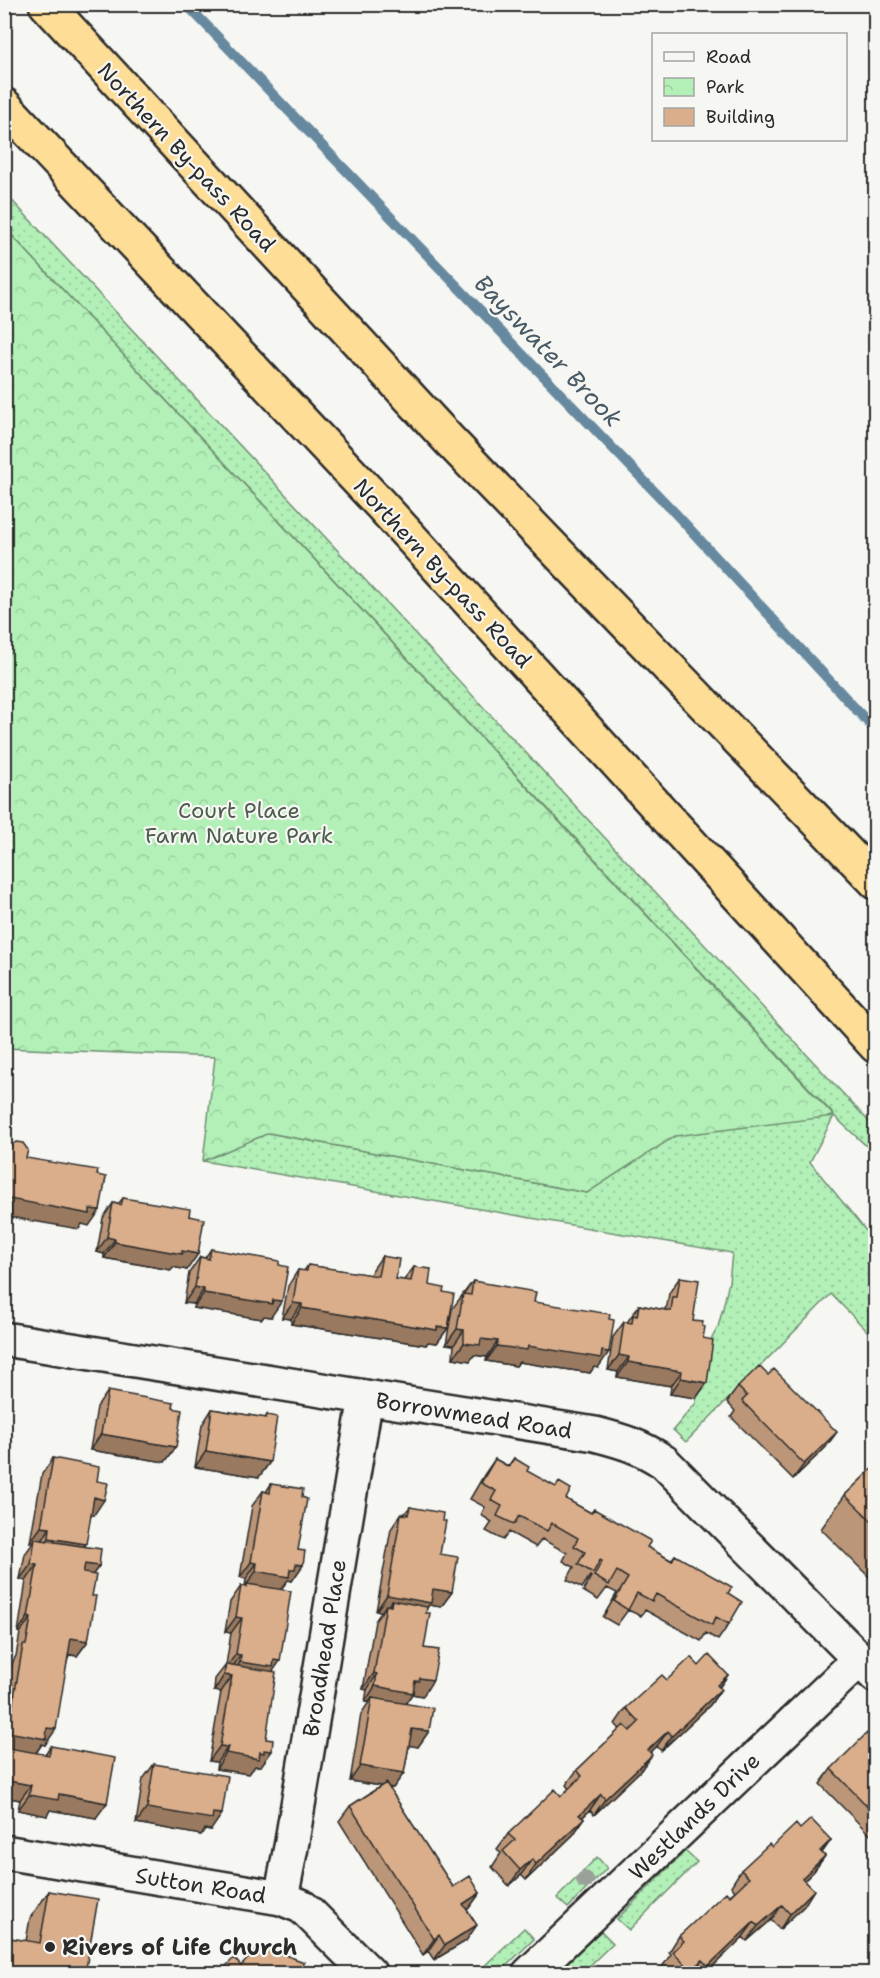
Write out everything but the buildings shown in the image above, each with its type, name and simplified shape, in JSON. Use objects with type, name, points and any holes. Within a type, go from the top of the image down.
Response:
[{"type":"highway","name":"Northern By-pass Road","points":[[46,4],[449,440],[876,882]]},
{"type":"highway","name":"Northern By-pass Road","points":[[4,105],[381,505],[876,1046]]},
{"type":"street","name":"Borrowmead Road","points":[[4,1339],[595,1434],[627,1442],[645,1449],[664,1462],[867,1668]]},
{"type":"street","name":"Broadhead Place","points":[[281,1898],[366,1397]]},
{"type":"street","name":"Westlands Drive","points":[[529,1974],[867,1668]]},
{"type":"street","name":"Sutton Road","points":[[4,1852],[281,1898],[301,1905],[370,1974]]},
{"type":"green space","points":[[5,193],[875,1128],[875,1154],[834,1116],[810,1162],[875,1242],[875,1339],[831,1294],[686,1442],[673,1430],[696,1403],[705,1351],[718,1327],[723,1308],[732,1253],[203,1161],[268,1133],[587,1193],[526,944],[834,1115],[5,228]]},
{"type":"green space","name":"Court Place Farm Nature Park","points":[[5,228],[834,1116],[675,1136],[587,1193],[269,1133],[203,1161],[215,1057],[5,1048]]},
{"type":"green space","points":[[4,1460],[14,1462],[5,1513]]},
{"type":"green space","points":[[685,1851],[697,1862],[629,1930],[617,1919]]},
{"type":"green space","points":[[597,1857],[607,1868],[568,1908],[557,1898]]},
{"type":"green space","points":[[524,1928],[534,1939],[499,1973],[493,1969],[489,1973],[477,1973]]},
{"type":"green space","points":[[601,1931],[613,1943],[582,1973],[556,1973]]},
{"type":"waterway","name":"Bayswater Brook","points":[[186,4],[676,514],[876,731]]},
{"type":"place","name":"Rivers of Life Church","points":[[50,1947]]}]
